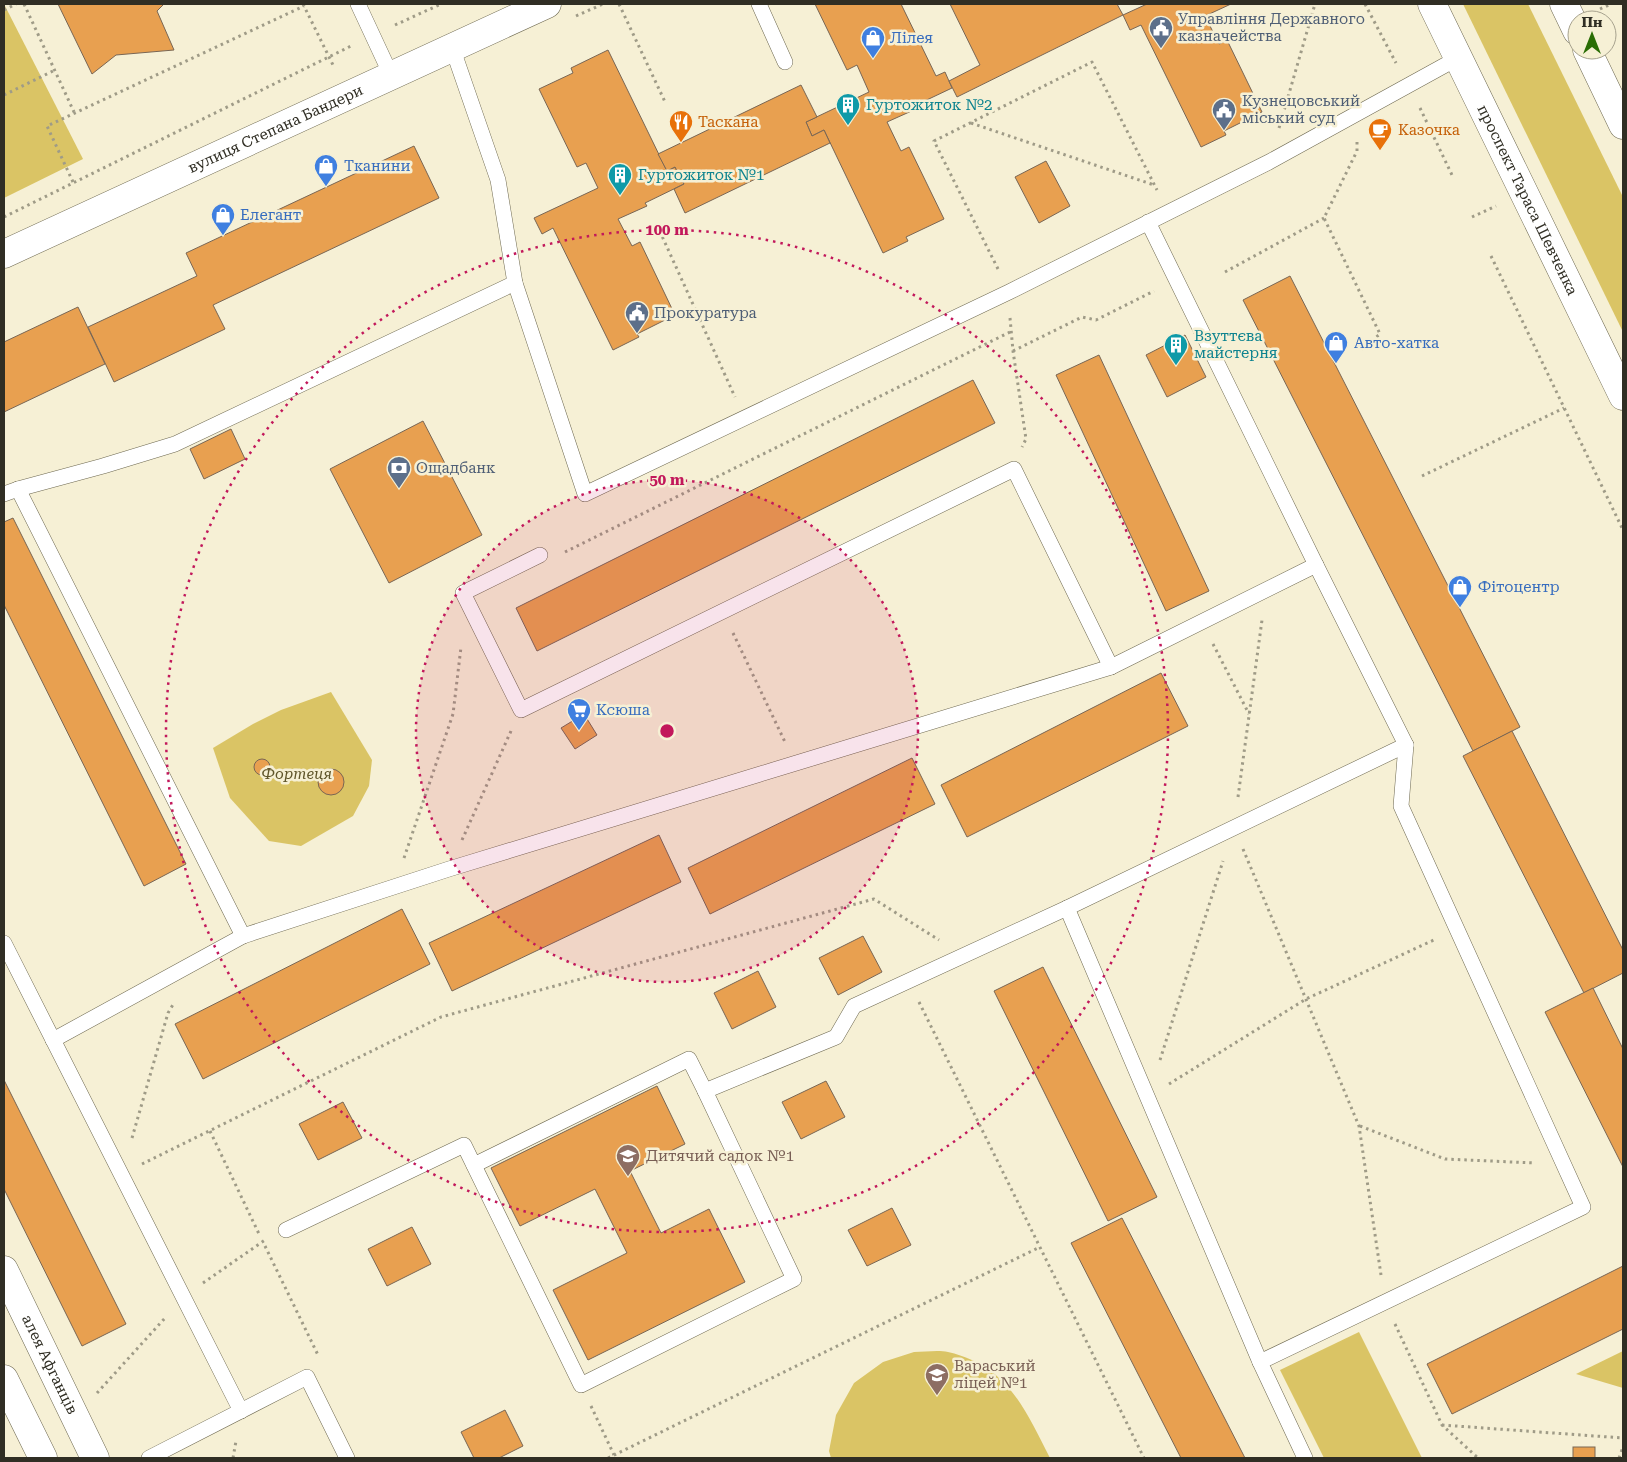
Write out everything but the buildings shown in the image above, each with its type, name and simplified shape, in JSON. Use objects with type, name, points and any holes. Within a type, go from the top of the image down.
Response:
[{"type":"street","name":"вулиця Степана Бандери","points":[[4,254],[547,4]]},
{"type":"street","name":"проспект Тараса Шевченка","points":[[1432,4],[1623,396]]},
{"type":"street","points":[[1591,60],[1623,125]]},
{"type":"street","name":"алея Афганців","points":[[4,1270],[95,1458]]},
{"type":"street","points":[[4,1379],[43,1458]]},
{"type":"lane","points":[[358,4],[391,75]]},
{"type":"lane","points":[[759,4],[785,62]]},
{"type":"lane","points":[[452,47],[498,180],[515,283],[585,494],[1010,292],[1269,162],[1458,58]]},
{"type":"lane","points":[[1148,222],[1406,745],[1401,806],[1583,1207],[1260,1362]]},
{"type":"lane","points":[[243,936],[11,491],[175,444],[515,283]]},
{"type":"lane","points":[[540,555],[463,593],[521,710],[1014,469],[1111,667]]},
{"type":"lane","points":[[53,1040],[243,936],[449,869],[1111,667],[1316,565]]},
{"type":"lane","points":[[705,1091],[836,1037],[854,1006],[1067,908],[1406,745]]},
{"type":"lane","points":[[1067,908],[1260,1362],[1305,1458]]},
{"type":"lane","points":[[4,943],[241,1411]]},
{"type":"lane","points":[[286,1230],[464,1145],[581,1385],[794,1278],[689,1059],[474,1165]]},
{"type":"lane","points":[[149,1458],[307,1377],[347,1458]]},
{"type":"path","points":[[4,10],[16,4]]},
{"type":"path","points":[[24,4],[74,112]]},
{"type":"path","points":[[4,216],[329,56],[441,4]]},
{"type":"path","points":[[619,4],[666,104]]},
{"type":"path","points":[[1269,162],[1315,4]]},
{"type":"path","points":[[73,182],[46,126],[74,112],[303,5],[329,56]]},
{"type":"path","points":[[1014,469],[1026,439],[1010,332],[1010,292],[934,141],[1092,62],[1168,212]]},
{"type":"path","points":[[4,96],[55,70]]},
{"type":"path","points":[[1225,272],[1324,218],[1356,151],[1360,111]]},
{"type":"path","points":[[970,123],[1155,185]]},
{"type":"path","points":[[1324,218],[1380,334],[1359,351]]},
{"type":"path","points":[[657,225],[745,418]]},
{"type":"path","points":[[1491,256],[1623,530]]},
{"type":"path","points":[[1013,351],[1082,317],[1096,320],[1177,280]]},
{"type":"path","points":[[565,552],[1010,332]]},
{"type":"path","points":[[1422,476],[1564,408]]},
{"type":"path","points":[[1148,1097],[1234,828],[1266,590]]},
{"type":"path","points":[[395,887],[453,714],[467,601]]},
{"type":"path","points":[[723,612],[796,763]]},
{"type":"path","points":[[1202,622],[1249,715]]},
{"type":"path","points":[[449,869],[521,710]]},
{"type":"path","points":[[1234,828],[1359,1126],[1385,1302],[1442,1425],[1478,1458]]},
{"type":"path","points":[[121,1174],[441,1016],[874,900],[964,956]]},
{"type":"path","points":[[1148,1097],[1306,999],[1457,930]]},
{"type":"path","points":[[121,1174],[168,1013],[202,960]]},
{"type":"path","points":[[909,981],[1144,1458]]},
{"type":"path","points":[[1359,1126],[1445,1159],[1564,1164]]},
{"type":"path","points":[[210,1131],[320,1359]]},
{"type":"path","points":[[76,1417],[184,1297],[263,1241]]},
{"type":"path","points":[[608,1458],[1040,1247]]},
{"type":"path","points":[[581,1385],[614,1455]]},
{"type":"path","points":[[1442,1425],[1623,1438]]},
{"type":"path","points":[[1619,1458],[1623,1447]]},
{"type":"green space","points":[[4,4],[83,159],[4,198]]},
{"type":"green space","points":[[1463,4],[1528,4],[1623,197],[1623,332]]},
{"type":"green space","name":"Фортеця","points":[[331,692],[372,760],[369,786],[353,816],[301,846],[269,841],[230,798],[213,748],[281,710]]},
{"type":"green space","points":[[1359,1332],[1422,1458],[1324,1458],[1280,1370]]},
{"type":"green space","points":[[1623,1351],[1623,1388],[1576,1374]]},
{"type":"green space","points":[[914,1352],[948,1352],[986,1367],[1012,1392],[1022,1406],[1050,1458],[831,1458],[829,1451],[836,1415],[854,1383],[883,1362]]},
{"type":"place","name":"Управління Державного казначейства","points":[[1161,49]]},
{"type":"place","name":"Лілея","points":[[873,59]]},
{"type":"place","name":"Гуртожиток №2","points":[[848,126]]},
{"type":"place","name":"Кузнецовський міський суд","points":[[1224,131]]},
{"type":"place","name":"Таскана","points":[[681,143]]},
{"type":"place","name":"Казочка","points":[[1380,151]]},
{"type":"place","name":"Тканини","points":[[326,187]]},
{"type":"place","name":"Гуртожиток №1","points":[[620,196]]},
{"type":"place","name":"Елегант","points":[[223,236]]},
{"type":"place","name":"Прокуратура","points":[[637,334]]},
{"type":"place","name":"Авто-хатка","points":[[1336,364]]},
{"type":"place","name":"Взуттєва майстерня","points":[[1176,366]]},
{"type":"place","name":"Ощадбанк","points":[[399,489]]},
{"type":"place","name":"Фітоцентр","points":[[1460,608]]},
{"type":"place","name":"Ксюша","points":[[579,731]]},
{"type":"place","name":"Дитячий садок №1","points":[[628,1177]]},
{"type":"place","name":"Вараський ліцей №1","points":[[937,1396]]}]
